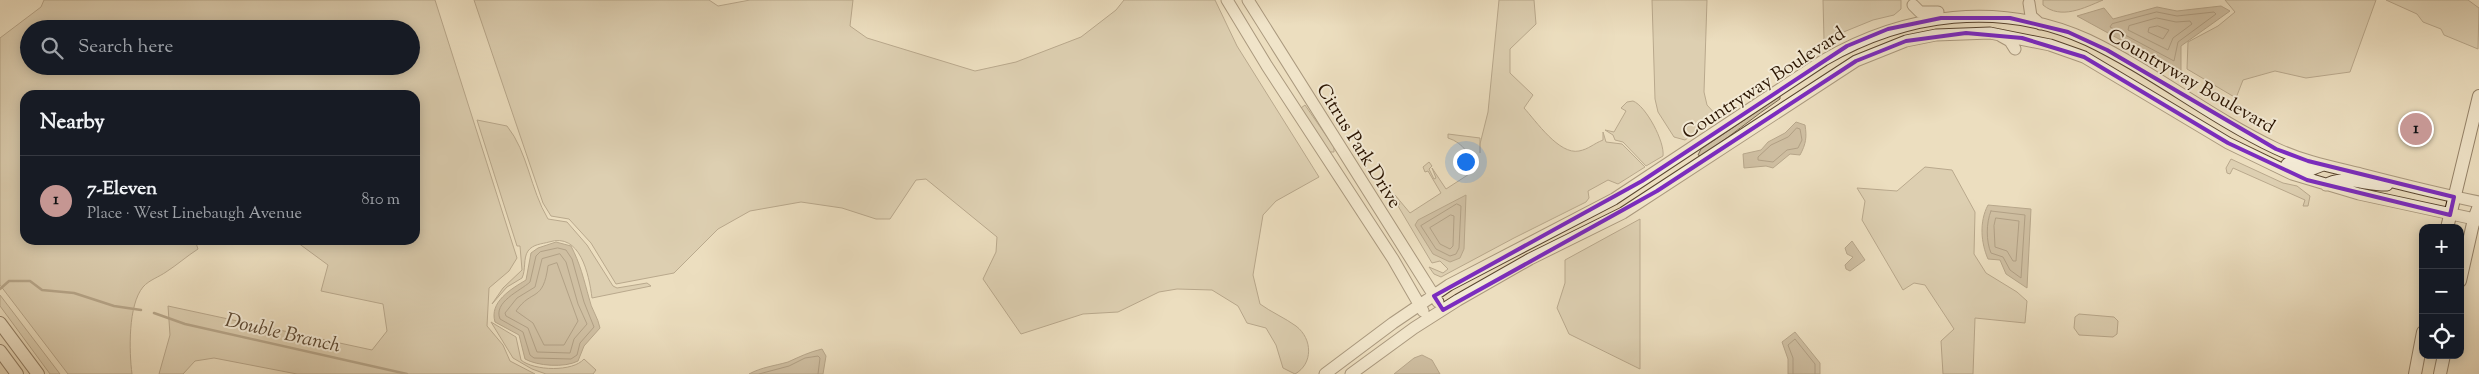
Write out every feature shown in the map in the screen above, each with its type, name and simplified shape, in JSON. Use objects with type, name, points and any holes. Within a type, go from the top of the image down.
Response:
[{"type":"main road","points":[[2448,222],[2479,96]]},
{"type":"main road","points":[[2463,269],[2479,206]]},
{"type":"main road","points":[[0,323],[38,374]]},
{"type":"main road","points":[[0,351],[17,374]]},
{"type":"main road","points":[[2415,374],[2419,353]]},
{"type":"main road","points":[[2440,374],[2443,359]]},
{"type":"street","name":"Citrus Park Drive","points":[[1227,0],[1243,29],[1393,259],[1428,319]]},
{"type":"street","name":"Citrus Park Drive","points":[[1248,0],[1443,310]]},
{"type":"street","points":[[2029,3],[2031,16],[2044,26]]},
{"type":"street","points":[[1912,5],[1920,12],[1925,13],[1961,12],[1994,17]]},
{"type":"street","name":"Countryway Boulevard","points":[[1325,374],[1393,322],[1434,296],[1493,260],[1606,203],[1680,157],[1847,46],[1888,29],[1941,18],[1994,17],[2026,21],[2088,40],[2276,149],[2323,165],[2479,202]]},
{"type":"street","points":[[1906,42],[1938,30],[1970,26],[2008,28],[2026,21]]},
{"type":"street","points":[[2022,38],[2038,32],[2049,33],[2145,73]]},
{"type":"street","name":"Countryway Boulevard","points":[[1351,374],[1428,319],[1530,259],[1614,218],[1856,61],[1906,42],[1951,34],[1998,34],[2050,45],[2084,56],[2232,145],[2292,174],[2448,222],[2476,220]]},
{"type":"street","points":[[1998,34],[2010,41],[2015,49]]},
{"type":"street","points":[[1795,79],[1804,94]]},
{"type":"street","points":[[2247,133],[2233,136],[2232,145],[2251,149],[2299,168],[2310,170],[2323,165]]},
{"type":"street","points":[[1680,157],[1689,171]]},
{"type":"street","points":[[2326,185],[2338,179],[2371,185],[2401,184]]},
{"type":"street","points":[[1606,203],[1614,218]]},
{"type":"highlighted area","points":[[1941,18],[2010,18],[2068,32],[2107,50],[2276,149],[2308,161],[2454,197],[2450,215],[2307,180],[2228,143],[2084,57],[2022,38],[1966,33],[1906,41],[1856,61],[1657,191],[1443,310],[1434,296],[1642,181],[1847,46],[1888,29]]},
{"type":"shaded area","points":[[44,0],[435,0],[517,258],[509,271],[489,288],[487,326],[503,345],[510,361],[535,374],[297,374],[214,358],[195,361],[183,374],[159,374],[170,335],[168,306],[372,350],[387,331],[383,304],[321,291],[328,265],[301,245],[420,245],[420,90],[20,90],[20,245],[197,245],[198,249],[148,282],[138,295],[132,316],[131,329],[130,353],[132,374],[68,374],[0,285],[0,38],[20,23],[20,75],[420,75],[420,20],[24,20],[41,7]]},
{"type":"shaded area","points":[[474,0],[709,0],[718,6],[750,0],[853,0],[850,26],[867,38],[975,71],[1016,62],[1081,37],[1116,10],[1124,0],[1215,0],[1237,46],[1319,177],[1276,201],[1263,215],[1253,275],[1260,304],[1302,331],[1308,344],[1308,358],[1301,370],[1295,374],[1283,368],[1276,345],[1266,328],[1247,323],[1238,306],[1212,290],[1177,289],[1159,292],[1118,312],[1083,314],[1021,334],[983,279],[996,252],[997,237],[926,179],[916,180],[890,219],[876,219],[842,208],[801,202],[750,211],[718,229],[674,273],[616,284],[591,243],[569,219],[551,216],[543,203]]},
{"type":"shaded area","points":[[1499,0],[1534,0],[1536,24],[1510,49],[1510,73],[1533,95],[1524,108],[1556,143],[1564,148],[1571,151],[1586,149],[1603,140],[1603,132],[1606,142],[1622,144],[1645,167],[1618,184],[1608,180],[1588,191],[1589,198],[1586,202],[1441,277],[1434,274],[1429,267],[1443,273],[1448,269],[1440,261],[1432,263],[1398,206],[1400,204],[1393,196],[1395,195],[1410,213],[1441,193],[1428,171],[1425,172],[1423,167],[1429,162],[1432,166],[1429,169],[1434,179],[1436,178],[1432,168],[1446,189],[1477,169],[1466,150],[1454,140],[1448,138],[1448,134],[1480,138],[1480,144],[1488,112]]},
{"type":"shaded area","points":[[1652,0],[1707,0],[1704,92],[1707,105],[1718,117],[1685,140],[1674,137],[1658,112],[1655,99]]},
{"type":"shaded area","points":[[1823,0],[1901,0],[1901,9],[1894,15],[1873,20],[1824,40]]},
{"type":"shaded area","points":[[2043,0],[2103,0],[2073,11],[2057,12],[2043,5]]},
{"type":"shaded area","points":[[2225,0],[2376,0],[2350,72],[2306,78],[2275,71],[2243,80],[2236,98],[2187,69],[2188,42],[2218,26],[2235,12]]},
{"type":"shaded area","points":[[2386,0],[2468,0],[2479,8],[2478,49],[2444,35],[2441,29],[2423,22],[2417,14]]},
{"type":"shaded area","points":[[1780,96],[1780,99],[1721,142],[1701,156],[1698,155],[1701,149]]},
{"type":"shaded area","points":[[1633,101],[1638,104],[1654,125],[1663,150],[1663,156],[1646,166],[1623,142],[1615,140],[1613,135],[1605,130],[1614,132],[1626,111],[1621,108],[1627,102]]},
{"type":"shaded area","points":[[1305,105],[1334,147],[1334,152],[1329,152],[1302,111],[1301,108]]},
{"type":"shaded area","points":[[477,120],[507,126],[520,147],[537,195],[548,219],[567,222],[587,245],[613,286],[617,288],[647,283],[651,286],[592,298],[585,267],[575,249],[568,243],[560,241],[549,242],[532,247],[528,251],[522,278],[507,287],[492,304],[503,288],[522,270],[520,246],[517,246]]},
{"type":"shaded area","points":[[2231,159],[2283,183],[2297,186],[2310,196],[2308,206],[2303,206],[2305,200],[2233,168],[2230,174],[2227,173],[2226,168]]},
{"type":"shaded area","points":[[1925,167],[1952,170],[1975,212],[1974,254],[1986,273],[2017,292],[2027,301],[2025,323],[1975,318],[1973,374],[1943,374],[1941,341],[1954,329],[1925,285],[1914,283],[1903,290],[1862,220],[1865,201],[1857,188],[1897,191]]},
{"type":"shaded area","points":[[1640,219],[1640,369],[1569,334],[1557,308],[1565,283],[1565,260]]},
{"type":"shaded area","points":[[0,295],[60,374],[50,374],[0,306]]},
{"type":"shaded area","points":[[2079,314],[2114,317],[2118,321],[2117,334],[2113,337],[2079,335],[2074,328],[2075,317]]},
{"type":"shaded area","points":[[491,322],[516,337],[521,360],[527,364],[544,368],[563,368],[579,363],[584,359],[596,370],[593,374],[546,374],[532,369],[513,358]]},
{"type":"water","points":[[2221,6],[2230,11],[2181,46],[2181,73],[2077,16],[2104,8],[2113,19],[2157,7],[2177,11]]},
{"type":"water","points":[[1796,122],[1805,125],[1806,129],[1805,144],[1800,155],[1790,154],[1773,168],[1766,166],[1744,168],[1743,154],[1761,150],[1768,142],[1785,133]]},
{"type":"water","points":[[1466,195],[1464,249],[1460,258],[1450,262],[1433,254],[1415,225],[1418,220]]},
{"type":"water","points":[[1988,205],[2031,209],[2027,288],[2006,274],[2000,260],[1988,259],[1984,246],[1982,225]]},
{"type":"water","points":[[1852,241],[1865,260],[1850,271],[1846,269],[1845,265],[1853,257],[1847,254],[1845,248]]},
{"type":"water","points":[[556,242],[571,246],[600,328],[584,346],[578,361],[566,365],[537,363],[525,359],[519,335],[495,322],[494,315],[498,302],[526,280],[531,253],[538,248]]},
{"type":"water","points":[[1795,332],[1820,363],[1820,374],[1788,374],[1788,359],[1782,342]]},
{"type":"water","points":[[822,349],[826,356],[823,374],[749,374],[763,368],[788,362]]},
{"type":"water","points":[[1422,355],[1432,360],[1440,374],[1394,374],[1414,358]]},
{"type":"waterway","name":"Double Branch","points":[[0,289],[9,281],[30,281],[42,290],[74,293],[114,306],[141,310]]},
{"type":"waterway","name":"Double Branch","points":[[154,313],[185,324],[407,374]]},
{"type":"place","name":"7-Eleven","points":[[2416,129]]}]
